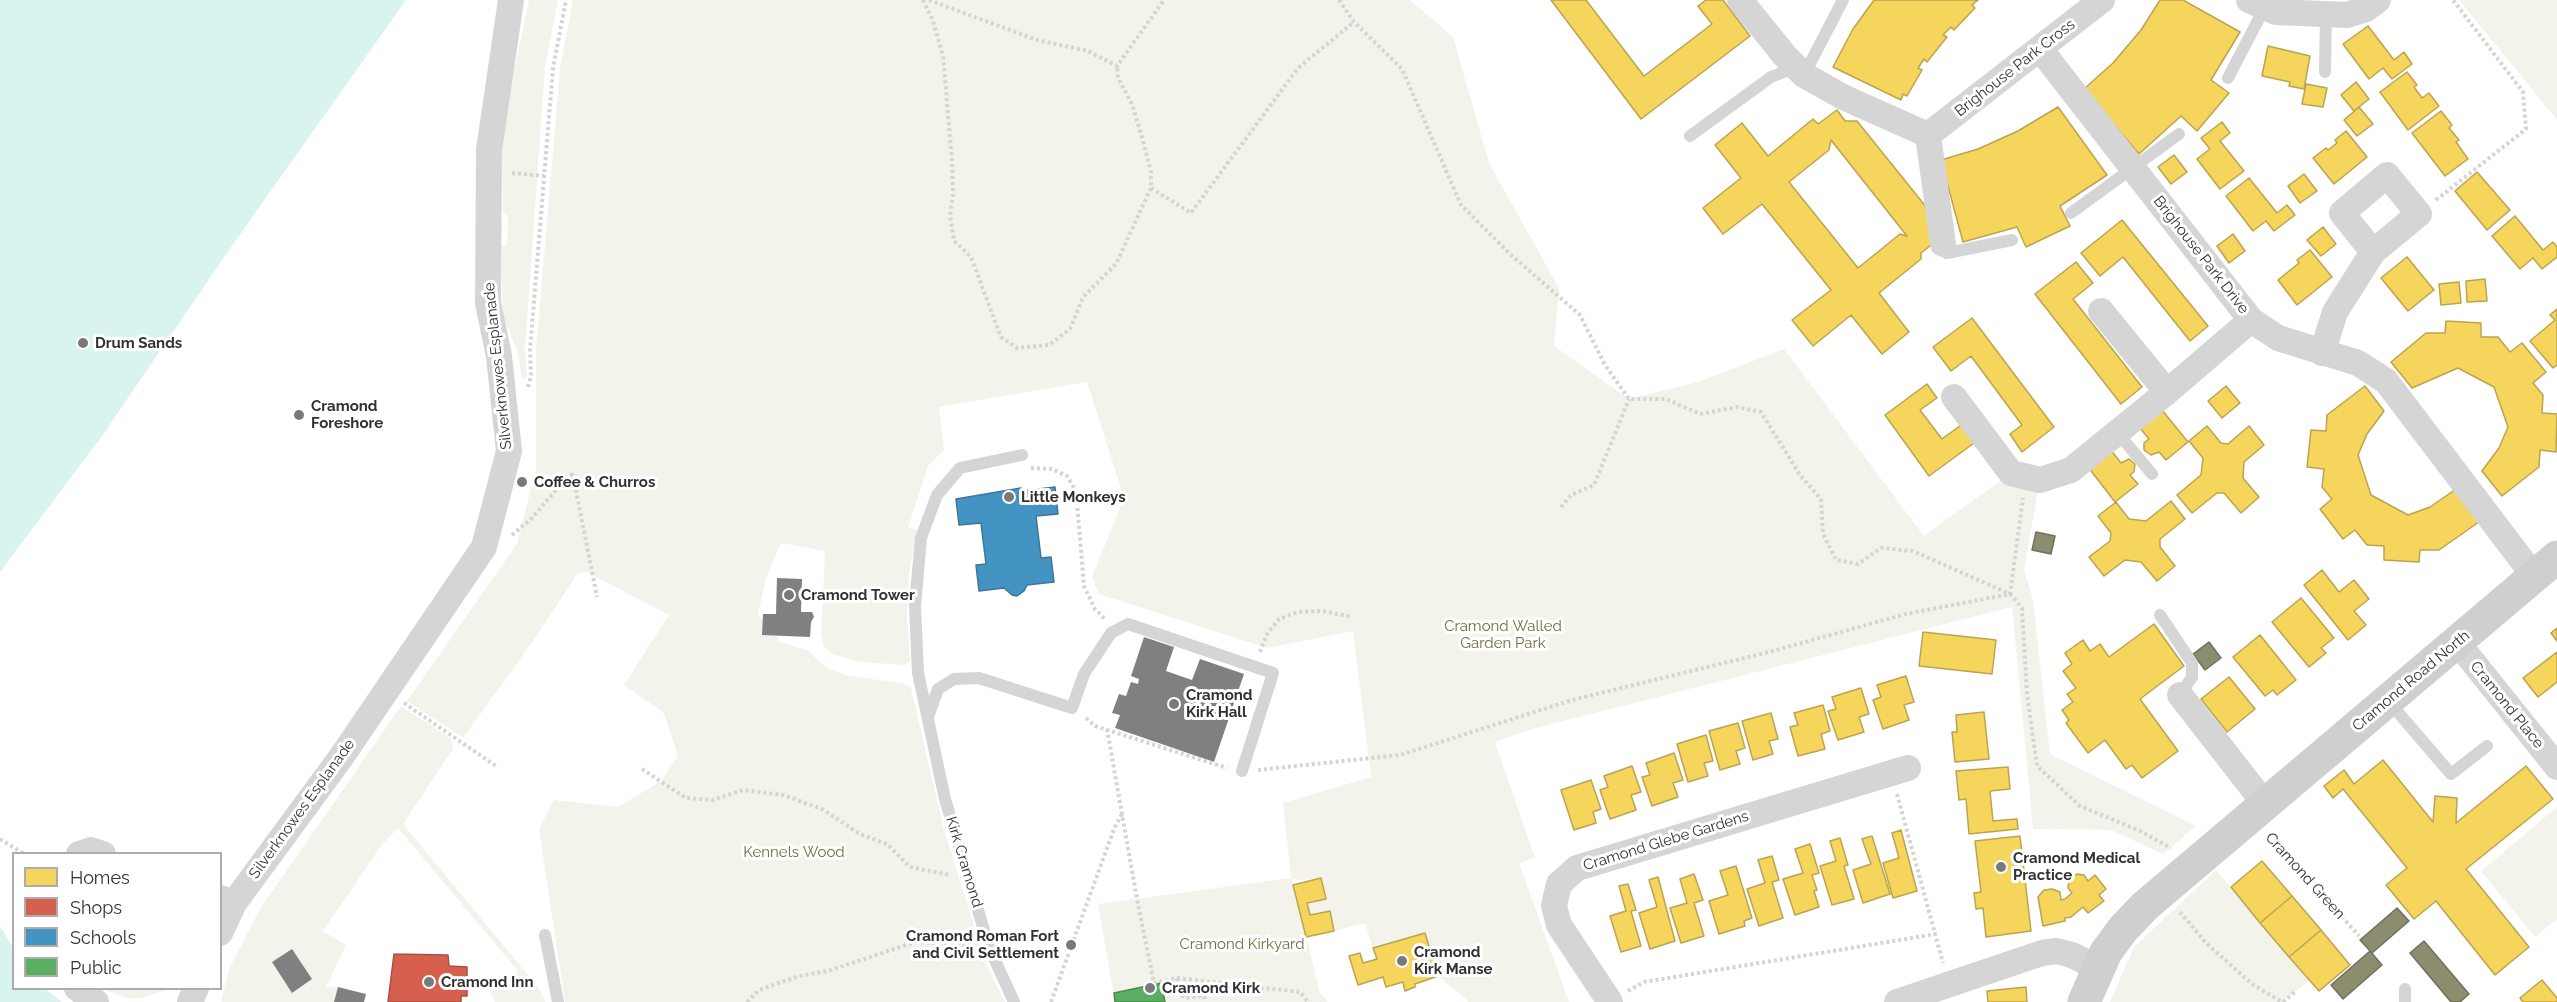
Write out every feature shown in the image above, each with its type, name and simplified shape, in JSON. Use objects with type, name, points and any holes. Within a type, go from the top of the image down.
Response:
[{"type":"street","name":"Silverknowes Esplanade","points":[[222,924],[227,900],[342,756],[484,547],[509,451],[499,356],[488,303],[489,150],[511,0]]},
{"type":"street","points":[[1740,0],[1800,71],[1843,97],[1929,135],[1943,244]]},
{"type":"street","name":"Brighouse Park Cross","points":[[1929,135],[2102,0]]},
{"type":"street","points":[[2257,4],[2276,12],[2347,15],[2366,9],[2378,0]]},
{"type":"street","name":"Brighouse Park Drive","points":[[2040,49],[2251,320],[2278,338],[2358,363],[2386,381],[2546,567]]},
{"type":"street","points":[[2322,352],[2336,312],[2373,252],[2419,214],[2387,175],[2342,213],[2373,252]]},
{"type":"street","points":[[2101,311],[2167,392]]},
{"type":"street","points":[[1954,397],[2011,473],[2040,480],[2071,470],[2251,320]]},
{"type":"street","name":"Cramond Road North","points":[[2084,1002],[2098,968],[2123,928],[2162,891],[2546,567]]},
{"type":"street","name":"Cramond Place","points":[[2457,642],[2557,767]]},
{"type":"street","points":[[2180,695],[2258,810]]},
{"type":"street","name":"Cramond Glebe Gardens","points":[[1615,1000],[1559,925],[1554,906],[1559,884],[1577,868],[1900,770]]},
{"type":"street","points":[[1897,1002],[2042,953],[2056,951],[2072,955],[2098,968]]},
{"type":"street","points":[[80,990],[96,1002]]},
{"type":"lane","points":[[1690,136],[1771,76],[1800,71],[1843,0]]},
{"type":"lane","points":[[2228,78],[2257,4]]},
{"type":"lane","points":[[2325,72],[2326,14]]},
{"type":"lane","points":[[2071,213],[2179,134]]},
{"type":"lane","points":[[1943,244],[1947,253],[2012,240]]},
{"type":"lane","points":[[2117,432],[2152,474]]},
{"type":"lane","name":"Kirk Cramond","points":[[1014,1002],[989,947],[945,799],[918,673],[915,606],[921,538],[937,495],[960,468],[1022,455]]},
{"type":"lane","points":[[2160,615],[2192,663],[2192,677],[2180,695]]},
{"type":"lane","points":[[927,718],[938,688],[954,679],[980,678],[1072,708],[1084,674],[1111,633],[1128,624],[1273,673],[1242,771]]},
{"type":"lane","points":[[2388,700],[2451,774],[2487,746]]},
{"type":"lane","points":[[545,935],[558,1002]]},
{"type":"path","points":[[525,398],[531,377],[530,350],[553,68],[566,0]]},
{"type":"path","points":[[923,0],[933,21],[943,56],[952,160],[953,195],[950,215],[954,241],[970,257],[1001,338],[1017,348],[1049,345],[1070,329],[1083,297],[1116,264],[1151,188],[1151,172],[1142,137],[1132,105],[1118,78],[1117,66],[1164,0]]},
{"type":"path","points":[[929,0],[1037,40],[1089,51],[1117,66]]},
{"type":"path","points":[[1339,0],[1354,22],[1402,69],[1461,205],[1510,254],[1580,315],[1605,365],[1629,399]]},
{"type":"path","points":[[2419,214],[2526,129],[2523,92],[2453,0]]},
{"type":"path","points":[[1151,188],[1191,213],[1298,68],[1354,22]]},
{"type":"path","points":[[510,173],[544,176]]},
{"type":"path","points":[[1561,507],[1571,495],[1594,485],[1629,399]]},
{"type":"path","points":[[1629,399],[1666,399],[1700,414],[1737,407],[1761,412],[1800,475],[1821,499],[1823,534],[1836,560],[1858,564],[1881,548],[1913,551],[2010,594],[2022,608],[2027,694],[2037,766],[2080,806],[2140,831],[2196,861]]},
{"type":"path","points":[[1022,455],[1023,468],[1052,469],[1067,476],[1076,491],[1084,586],[1095,609],[1117,630]]},
{"type":"path","points":[[484,547],[518,532],[569,475],[573,476],[597,597]]},
{"type":"path","points":[[2010,594],[2026,477]]},
{"type":"path","points":[[1072,708],[1084,714],[1088,722],[1095,726],[1215,766],[1242,771],[1400,755],[1572,700],[1769,652],[1906,614],[2010,594]]},
{"type":"path","points":[[1255,667],[1267,634],[1279,619],[1307,612],[1352,617]]},
{"type":"path","points":[[386,692],[461,740],[496,766]]},
{"type":"path","points":[[1107,729],[1154,983],[1177,978],[1300,992],[1308,1002]]},
{"type":"path","points":[[642,769],[686,798],[713,800],[743,790],[783,795],[822,809],[860,834],[887,844],[910,867],[969,878]]},
{"type":"path","points":[[1900,770],[1949,985]]},
{"type":"path","name":"Cramond Green","points":[[2258,810],[2359,936]]},
{"type":"path","points":[[1051,1002],[1114,829],[1123,813]]},
{"type":"path","points":[[1,842],[20,852]]},
{"type":"path","points":[[2162,891],[2214,950],[2252,984],[2282,1002],[2296,991]]},
{"type":"path","points":[[1615,1000],[1644,982],[1936,934]]},
{"type":"path","points":[[747,1002],[759,990],[799,976],[828,971],[915,942],[989,947]]},
{"type":"path","points":[[1177,978],[1180,993],[1184,998],[1204,996],[1206,1002]]},
{"type":"green space","points":[[529,0],[558,0],[545,68],[525,350],[527,377],[522,379],[518,353],[504,319],[502,301],[502,247],[507,244],[508,218],[503,212],[502,151],[507,105]]},
{"type":"green space","points":[[573,0],[1410,0],[1453,37],[1489,163],[1559,288],[1554,346],[1629,399],[1698,382],[1784,349],[1924,536],[2011,473],[2040,480],[2024,570],[2033,600],[2050,754],[2196,826],[2163,854],[2111,830],[2033,829],[2012,607],[1532,729],[1495,742],[1535,858],[1519,863],[1569,1002],[1469,1002],[1438,976],[1425,934],[1373,948],[1365,923],[1334,931],[1330,911],[1310,915],[1307,903],[1326,898],[1321,879],[1292,878],[1320,993],[1328,1002],[1115,1002],[1098,904],[1291,878],[1283,803],[1371,777],[1353,631],[1267,648],[1099,594],[1092,577],[1124,498],[1087,382],[939,407],[944,450],[928,466],[908,528],[917,530],[909,574],[907,617],[910,660],[905,665],[860,662],[832,654],[824,647],[821,633],[825,551],[781,543],[766,578],[758,614],[780,642],[807,650],[828,669],[849,676],[902,683],[911,688],[944,830],[987,966],[1005,1002],[565,1002],[539,829],[554,800],[618,807],[661,781],[678,756],[664,713],[624,685],[669,615],[587,572],[578,573],[533,641],[463,738],[407,701],[517,544],[536,469],[536,350],[560,68]]},
{"type":"green space","points":[[2459,0],[2557,0],[2557,120]]},
{"type":"green space","points":[[401,706],[452,739],[453,749],[403,824],[538,987],[546,1002],[495,1002],[490,991],[518,971],[398,828],[381,846],[323,931],[346,945],[326,987],[338,987],[334,1002],[221,1002],[229,969],[260,909]]},
{"type":"green space","points":[[2557,807],[2557,919],[2535,937],[2481,871]]},
{"type":"green space","points":[[2216,870],[2309,981],[2282,1002],[2110,1002],[2134,947]]},
{"type":"green space","points":[[103,990],[166,990],[142,998],[128,998]]},
{"type":"shaded area","name":"Drum Sands","points":[[0,0],[406,0],[229,250],[102,436],[0,572]]},
{"type":"shaded area","points":[[0,926],[12,946],[12,990],[47,990],[62,1002],[0,1002]]},
{"type":"building: Homes","points":[[1551,0],[1586,0],[1644,76],[1712,24],[1698,6],[1706,0],[1723,0],[1750,36],[1641,119]]},
{"type":"building: Homes","points":[[1874,0],[1978,0],[1972,5],[1975,8],[1954,30],[1951,27],[1943,35],[1947,37],[1927,62],[1924,59],[1918,68],[1922,70],[1907,96],[1903,94],[1901,100],[1833,67],[1853,29]]},
{"type":"building: Homes","points":[[2160,0],[2183,0],[2240,32],[2211,80],[2229,93],[2197,131],[2181,116],[2139,154],[2084,89],[2113,63],[2141,30]]},
{"type":"building: Homes","points":[[2368,26],[2394,60],[2404,52],[2412,64],[2392,79],[2383,68],[2369,79],[2343,44]]},
{"type":"building: Homes","points":[[2268,46],[2310,56],[2304,89],[2289,86],[2290,82],[2262,76]]},
{"type":"building: Homes","points":[[2407,72],[2417,85],[2414,87],[2422,98],[2429,93],[2439,106],[2408,130],[2380,92]]},
{"type":"building: Homes","points":[[2356,82],[2369,99],[2354,111],[2341,95]]},
{"type":"building: Homes","points":[[2306,84],[2327,88],[2323,107],[2302,104]]},
{"type":"building: Homes","points":[[2058,107],[2107,175],[2060,206],[2070,226],[2026,247],[2017,227],[1963,242],[1941,160],[1978,149],[2018,131]]},
{"type":"building: Homes","points":[[2359,107],[2373,124],[2357,136],[2344,120]]},
{"type":"building: Homes","points":[[1837,110],[1845,121],[1857,121],[1935,218],[1940,238],[1921,253],[1921,259],[1879,293],[1909,332],[1882,354],[1851,315],[1813,346],[1792,320],[1831,290],[1762,204],[1723,234],[1703,208],[1741,178],[1715,145],[1742,123],[1768,156],[1813,119],[1818,124]],"holes":[[[1831,140],[1907,236],[1900,234],[1858,268],[1789,182],[1829,150]]]},
{"type":"building: Homes","points":[[2441,111],[2452,125],[2449,128],[2459,140],[2456,142],[2468,159],[2445,176],[2412,133]]},
{"type":"building: Homes","points":[[2222,122],[2230,133],[2220,141],[2244,171],[2220,189],[2197,159],[2210,149],[2201,138]]},
{"type":"building: Homes","points":[[2346,131],[2367,157],[2334,184],[2313,158],[2337,143],[2335,140]]},
{"type":"building: Homes","points":[[2174,155],[2187,172],[2171,184],[2158,167]]},
{"type":"building: Homes","points":[[2477,172],[2510,210],[2487,230],[2455,191]]},
{"type":"building: Homes","points":[[2304,174],[2317,191],[2300,203],[2288,186]]},
{"type":"building: Homes","points":[[2249,178],[2277,213],[2287,205],[2295,215],[2274,231],[2266,221],[2253,231],[2226,196]]},
{"type":"building: Homes","points":[[2515,216],[2543,250],[2553,242],[2557,247],[2557,257],[2542,269],[2533,258],[2520,269],[2492,236]]},
{"type":"building: Homes","points":[[2122,220],[2208,326],[2190,341],[2123,257],[2100,276],[2081,253]]},
{"type":"building: Homes","points":[[2323,227],[2336,244],[2321,256],[2307,240]]},
{"type":"building: Homes","points":[[2233,234],[2245,251],[2229,263],[2217,246]]},
{"type":"building: Homes","points":[[2310,250],[2332,277],[2297,305],[2278,280],[2299,263],[2297,260]]},
{"type":"building: Homes","points":[[2407,257],[2434,290],[2408,311],[2381,278]]},
{"type":"building: Homes","points":[[2076,262],[2093,283],[2073,299],[2142,387],[2121,404],[2035,294]]},
{"type":"building: Homes","points":[[2485,279],[2487,301],[2467,302],[2466,281]]},
{"type":"building: Homes","points":[[2459,282],[2461,303],[2441,305],[2439,284]]},
{"type":"building: Homes","points":[[2557,309],[2557,365],[2553,368],[2530,341],[2555,320],[2550,315]]},
{"type":"building: Homes","points":[[1972,318],[2054,427],[2022,452],[2010,434],[2022,425],[1971,356],[1951,371],[1933,347]]},
{"type":"building: Homes","points":[[2446,321],[2481,323],[2481,337],[2498,337],[2510,352],[2522,343],[2546,372],[2533,383],[2543,395],[2542,413],[2557,414],[2556,452],[2540,450],[2539,467],[2502,496],[2482,471],[2499,448],[2508,427],[2494,387],[2458,368],[2412,388],[2391,362],[2426,333],[2445,333]]},
{"type":"building: Homes","points":[[1927,384],[1937,398],[1920,410],[1942,439],[1961,425],[1974,443],[1929,476],[1885,415]]},
{"type":"building: Homes","points":[[2226,386],[2240,403],[2222,418],[2208,401]]},
{"type":"building: Homes","points":[[2365,386],[2384,411],[2367,434],[2358,455],[2371,495],[2408,515],[2430,507],[2456,489],[2479,522],[2439,550],[2420,550],[2419,562],[2384,560],[2384,546],[2367,545],[2355,530],[2343,539],[2320,509],[2332,499],[2322,487],[2324,469],[2307,467],[2311,430],[2326,431],[2327,415]]},
{"type":"building: Homes","points":[[2157,404],[2188,442],[2166,460],[2159,452],[2151,455],[2144,450],[2144,443],[2149,439],[2135,422]]},
{"type":"building: Homes","points":[[2207,426],[2221,443],[2228,444],[2249,426],[2264,445],[2244,462],[2243,478],[2259,497],[2241,513],[2224,493],[2217,493],[2192,513],[2177,495],[2201,475],[2203,458],[2189,441]]},
{"type":"building: Homes","points":[[2107,445],[2121,463],[2129,459],[2135,464],[2134,472],[2130,475],[2138,484],[2115,502],[2085,463]]},
{"type":"building: Homes","points":[[2171,501],[2185,519],[2160,539],[2160,547],[2175,566],[2157,581],[2141,562],[2125,560],[2104,576],[2089,557],[2110,541],[2111,533],[2098,516],[2116,502],[2129,519],[2146,521]]},
{"type":"building: Homes","points":[[2322,570],[2339,592],[2354,580],[2369,599],[2354,611],[2366,625],[2348,640],[2304,585]]},
{"type":"building: Homes","points":[[2301,598],[2334,638],[2321,648],[2326,653],[2309,667],[2272,622]]},
{"type":"building: Homes","points":[[2154,624],[2184,666],[2140,699],[2178,751],[2142,778],[2132,765],[2126,769],[2105,740],[2088,753],[2066,723],[2069,720],[2062,710],[2073,702],[2067,694],[2076,688],[2063,671],[2072,664],[2065,653],[2083,640],[2090,651],[2100,644],[2109,657]]},
{"type":"building: Homes","points":[[2557,628],[2557,641],[2551,633]]},
{"type":"building: Homes","points":[[1923,632],[1996,640],[1992,674],[1919,666]]},
{"type":"building: Homes","points":[[2260,635],[2296,680],[2277,695],[2273,690],[2265,696],[2233,657]]},
{"type":"building: Homes","points":[[2557,652],[2557,682],[2538,697],[2523,678]]},
{"type":"building: Homes","points":[[1906,676],[1914,702],[1904,705],[1909,720],[1883,729],[1873,700],[1881,697],[1877,685]]},
{"type":"building: Homes","points":[[2229,677],[2255,709],[2227,732],[2201,699]]},
{"type":"building: Homes","points":[[1861,688],[1869,714],[1859,717],[1864,732],[1838,740],[1828,711],[1836,709],[1832,697]]},
{"type":"building: Homes","points":[[1823,705],[1830,731],[1821,734],[1825,749],[1798,756],[1790,727],[1798,725],[1794,713]]},
{"type":"building: Homes","points":[[1984,712],[1989,759],[1955,762],[1952,732],[1957,732],[1956,715]]},
{"type":"building: Homes","points":[[1771,713],[1778,739],[1769,741],[1773,754],[1753,760],[1742,721]]},
{"type":"building: Homes","points":[[1738,723],[1745,748],[1736,751],[1740,764],[1720,770],[1709,731]]},
{"type":"building: Homes","points":[[1706,735],[1713,761],[1704,763],[1708,776],[1688,782],[1677,744]]},
{"type":"building: Homes","points":[[1674,753],[1683,780],[1673,783],[1678,797],[1652,806],[1642,777],[1650,775],[1646,763]]},
{"type":"building: Homes","points":[[2383,760],[2433,822],[2435,796],[2457,798],[2456,823],[2526,766],[2553,799],[2466,869],[2529,947],[2495,975],[2436,901],[2414,919],[2386,885],[2407,868],[2343,789],[2333,798],[2324,786],[2344,770],[2354,784]]},
{"type":"building: Homes","points":[[1632,766],[1641,792],[1631,795],[1636,810],[1610,819],[1600,790],[1608,787],[1604,776]]},
{"type":"building: Homes","points":[[2008,767],[2010,789],[1990,791],[1993,821],[2017,819],[2018,829],[1969,834],[1966,799],[1959,800],[1956,771]]},
{"type":"building: Homes","points":[[1591,780],[1601,809],[1593,812],[1596,823],[1574,830],[1561,790]]},
{"type":"building: Homes","points":[[1901,830],[1917,891],[1893,898],[1883,863],[1899,858],[1892,833]]},
{"type":"building: Homes","points":[[1872,836],[1890,894],[1863,903],[1853,870],[1871,864],[1862,839]]},
{"type":"building: Homes","name":"Cramond Medical Practice","points":[[2020,836],[2031,931],[1986,937],[1983,908],[1976,909],[1974,893],[1981,892],[1975,841]]},
{"type":"building: Homes","points":[[1840,838],[1848,865],[1844,866],[1854,899],[1832,905],[1820,866],[1836,861],[1830,841]]},
{"type":"building: Homes","points":[[1810,844],[1819,873],[1812,875],[1819,907],[1795,915],[1783,879],[1803,873],[1795,849]]},
{"type":"building: Homes","points":[[1772,856],[1779,880],[1772,882],[1783,918],[1759,926],[1747,889],[1765,883],[1758,860]]},
{"type":"building: Homes","points":[[2262,861],[2292,896],[2260,923],[2231,887]]},
{"type":"building: Homes","points":[[1736,866],[1752,918],[1744,921],[1745,926],[1719,934],[1709,901],[1728,895],[1720,871]]},
{"type":"building: Homes","points":[[1694,874],[1703,900],[1694,903],[1704,936],[1681,943],[1670,908],[1687,903],[1680,879]]},
{"type":"building: Homes","points":[[2077,874],[2084,875],[2088,881],[2095,875],[2106,889],[2099,895],[2104,901],[2088,913],[2083,907],[2071,917],[2065,918],[2065,921],[2043,926],[2038,897],[2044,890],[2052,889],[2060,892],[2061,900],[2065,899],[2072,893],[2068,888],[2069,880]]},
{"type":"building: Homes","points":[[1658,877],[1675,941],[1650,949],[1639,913],[1657,907],[1649,880]]},
{"type":"building: Homes","points":[[1321,878],[1326,899],[1307,903],[1310,915],[1330,911],[1334,931],[1306,937],[1293,885]]},
{"type":"building: Homes","points":[[1628,884],[1636,910],[1631,911],[1641,946],[1621,952],[1610,916],[1626,911],[1619,886]]},
{"type":"building: Homes","points":[[2292,896],[2321,930],[2289,957],[2260,923]]},
{"type":"building: Homes","points":[[2321,930],[2350,965],[2319,991],[2289,957]]},
{"type":"building: Homes","name":"Cramond Kirk Manse","points":[[1425,933],[1438,976],[1415,984],[1415,987],[1405,991],[1403,982],[1386,987],[1383,977],[1358,985],[1349,956],[1360,953],[1363,963],[1377,959],[1373,948]]},
{"type":"building: Homes","points":[[2542,980],[2557,998],[2557,1002],[2523,1002],[2520,998]]},
{"type":"building: Homes","points":[[2026,987],[2027,1002],[1988,1002],[1987,991]]},
{"type":"building: Shops","name":"Cramond Inn","points":[[394,954],[448,955],[449,966],[467,967],[467,996],[461,996],[461,1002],[388,1002]]},
{"type":"building: Schools","points":[[1055,487],[1058,514],[1036,516],[1041,558],[1051,557],[1054,582],[1027,585],[1024,591],[1017,596],[1004,588],[979,591],[976,565],[986,564],[981,523],[959,525],[956,499],[1021,488],[1021,491]]},
{"type":"building: Public","name":"Cramond Kirk","points":[[1161,983],[1165,1002],[1115,1002],[1114,993]]},
{"type":"building: Industry","points":[[2036,532],[2055,536],[2051,554],[2032,550]]},
{"type":"building: Industry","points":[[2209,642],[2221,658],[2205,670],[2193,654]]},
{"type":"building: Industry","points":[[2397,908],[2409,921],[2372,953],[2360,940]]},
{"type":"building: Industry","points":[[2424,941],[2469,994],[2460,1002],[2451,1002],[2410,953]]},
{"type":"building: Industry","points":[[2370,951],[2382,965],[2343,999],[2331,985]]},
{"type":"building: Other","name":"Cramond Tower","points":[[777,578],[802,579],[801,612],[812,612],[814,617],[811,622],[810,637],[762,635],[763,614],[776,614]]},
{"type":"building: Other","name":"Cramond Kirk Hall","points":[[1144,637],[1174,647],[1166,671],[1192,680],[1200,659],[1244,674],[1214,762],[1115,728],[1120,715],[1112,713],[1119,694],[1126,696],[1131,682],[1138,684],[1139,679],[1131,676]]},
{"type":"building: Other","points":[[292,949],[312,979],[292,993],[272,962]]},
{"type":"building: Other","points":[[338,987],[366,994],[364,1002],[334,1002]]},
{"type":"place","name":"Drum Sands","points":[[83,343]]},
{"type":"place","name":"Cramond Foreshore","points":[[299,415]]},
{"type":"place","name":"Coffee & Churros","points":[[522,482]]},
{"type":"place","name":"Little Monkeys","points":[[1009,497]]},
{"type":"place","name":"Cramond Tower","points":[[789,595]]},
{"type":"place","name":"Cramond Kirk Hall","points":[[1174,704]]},
{"type":"place","name":"Cramond Medical Practice","points":[[2001,867]]},
{"type":"place","name":"Cramond Roman Fort and Civil Settlement","points":[[1071,945]]},
{"type":"place","name":"Cramond Kirk Manse","points":[[1402,961]]},
{"type":"place","name":"Cramond Inn","points":[[429,982]]},
{"type":"place","name":"Cramond Kirk","points":[[1150,988]]},
{"type":"park label","name":"Cramond Walled Garden Park","points":[[1503,634]]},
{"type":"park label","name":"Kennels Wood","points":[[794,852]]},
{"type":"park label","name":"Cramond Kirkyard","points":[[1242,944]]}]
